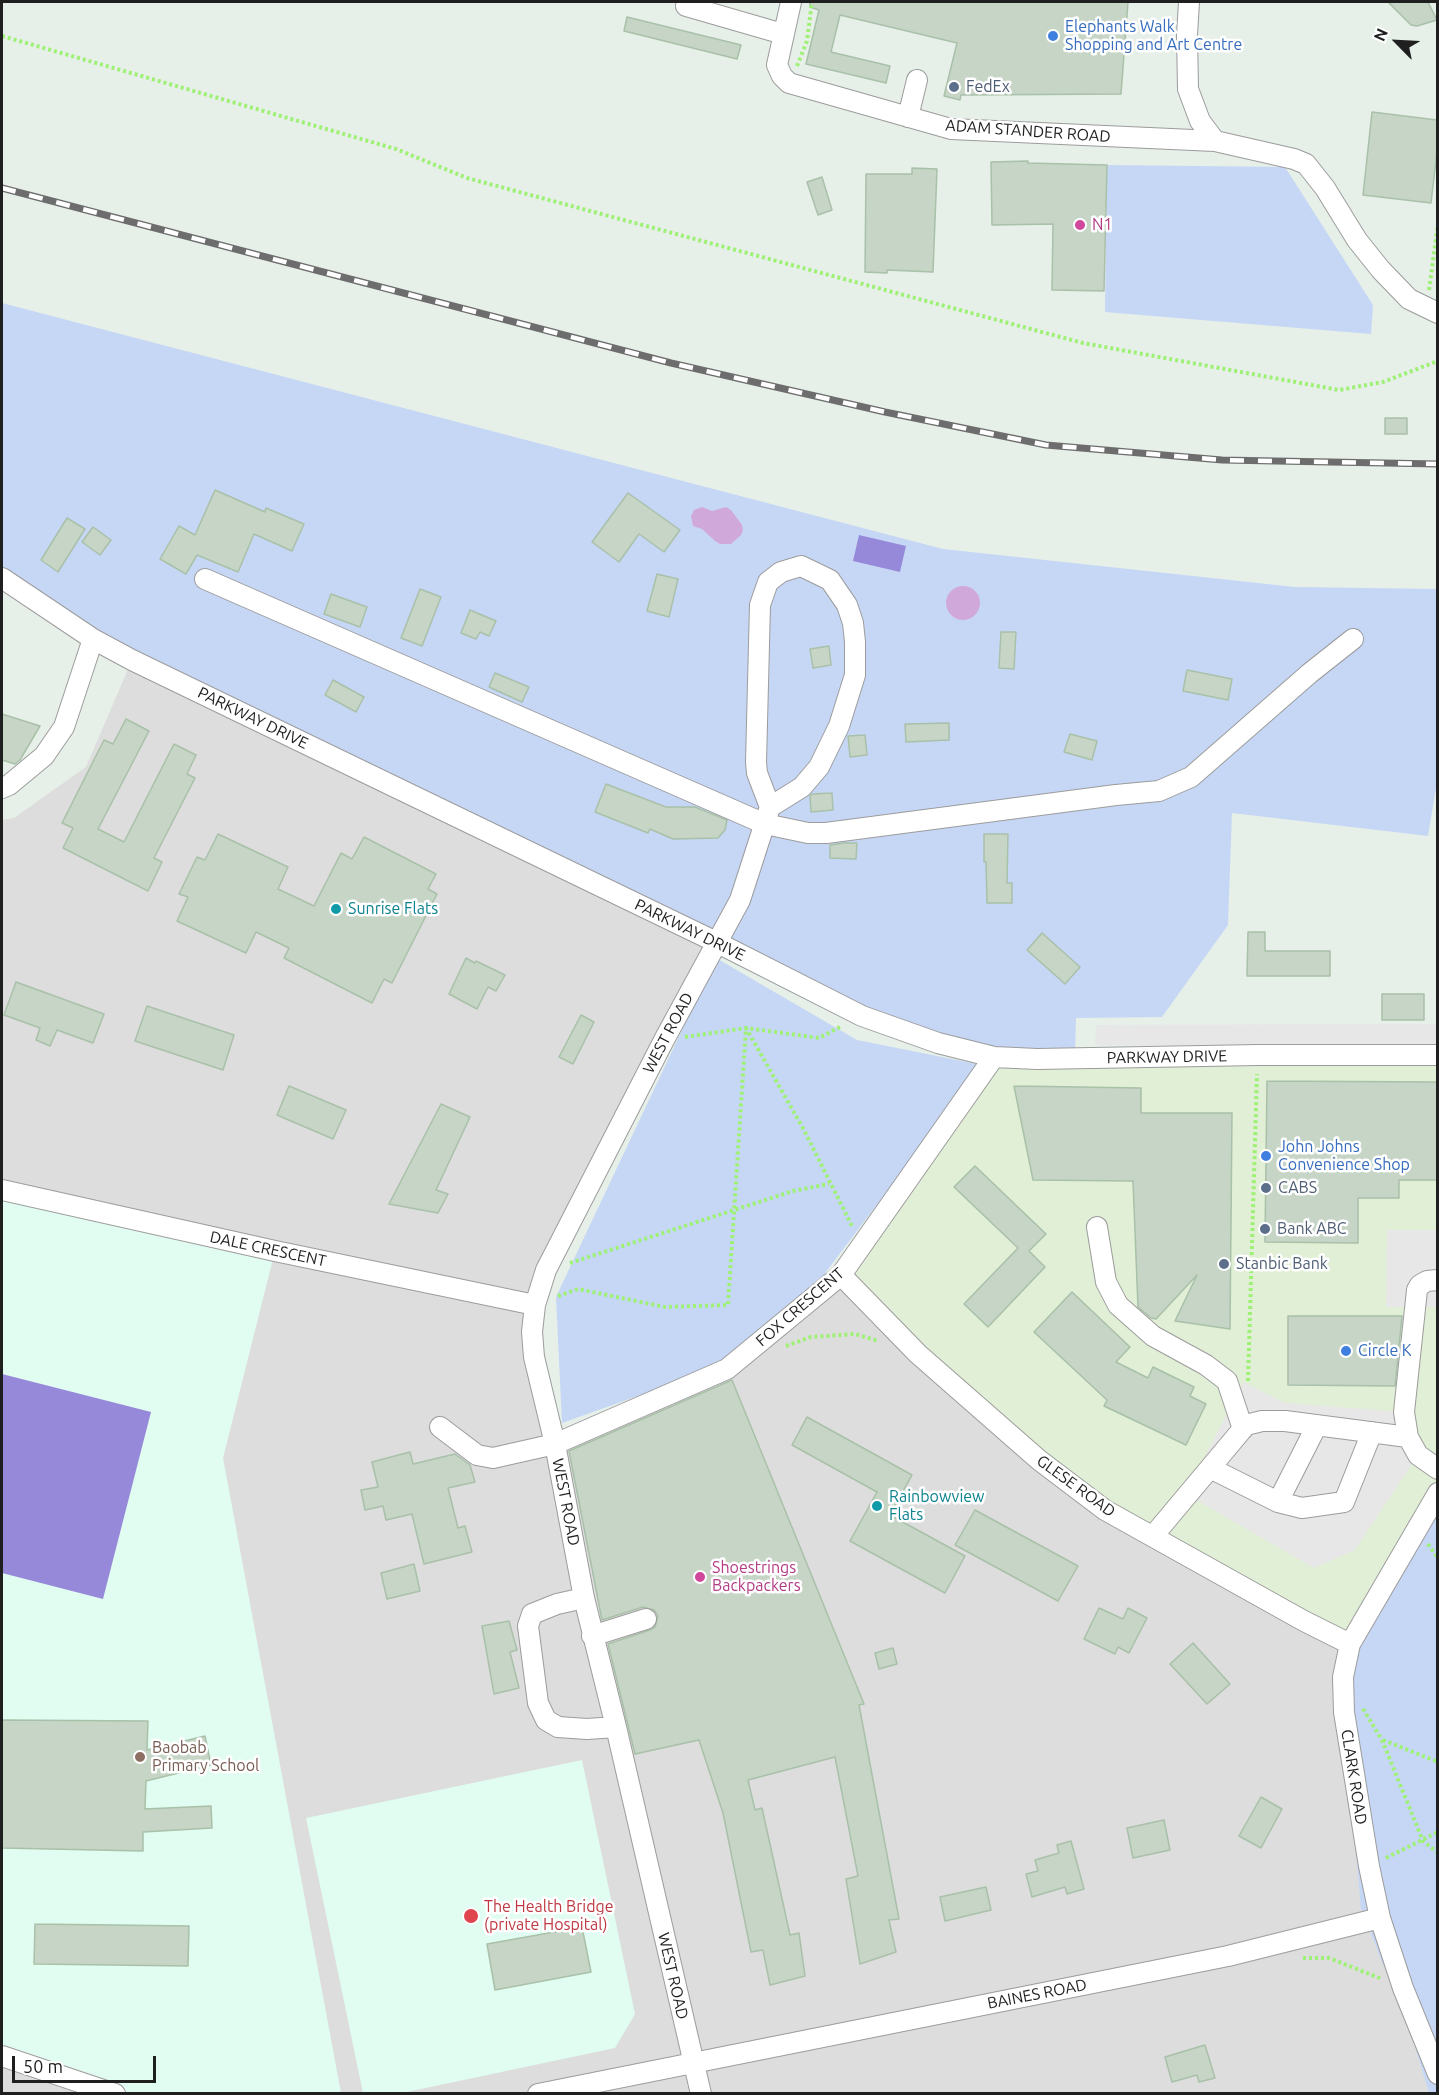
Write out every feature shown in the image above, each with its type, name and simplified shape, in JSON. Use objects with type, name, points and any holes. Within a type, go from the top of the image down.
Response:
[{"type":"street","points":[[789,83],[782,76],[777,65],[791,2]]},
{"type":"street","points":[[1189,2],[1188,89],[1200,121],[1215,141]]},
{"type":"street","points":[[686,6],[783,34]]},
{"type":"street","points":[[908,117],[917,80]]},
{"type":"street","name":"ADAM STANDER ROAD","points":[[789,83],[951,129],[1215,141],[1294,159],[1306,164],[1325,188],[1357,240],[1381,270],[1409,300],[1432,311]]},
{"type":"street","points":[[801,566],[830,580],[847,605],[853,623],[855,675],[839,726],[819,767],[802,787],[767,815],[756,762],[760,605],[768,582],[781,572],[801,566]]},
{"type":"street","name":"PARKWAY DRIVE","points":[[2,578],[93,639],[716,942],[862,1016],[938,1043],[994,1057],[1088,1059],[1258,1055],[1437,1055]]},
{"type":"street","points":[[205,579],[808,833],[826,833],[1160,791],[1191,777],[1310,673],[1353,639]]},
{"type":"street","points":[[2,788],[9,785],[44,756],[64,727],[93,639]]},
{"type":"street","name":"WEST ROAD","points":[[701,2094],[616,1727],[592,1636],[555,1444],[534,1357],[532,1332],[535,1305],[546,1270],[664,1040],[740,900],[767,815]]},
{"type":"street","name":"FOX CRESCENT","points":[[440,1427],[477,1455],[494,1458],[555,1444],[727,1369],[841,1275],[994,1057]]},
{"type":"street","name":"DALE CRESCENT","points":[[2,1190],[275,1251],[535,1305]]},
{"type":"street","points":[[1097,1227],[1106,1282],[1118,1305],[1153,1336],[1206,1365],[1227,1382],[1243,1429]]},
{"type":"street","name":"GLESE ROAD","points":[[841,1275],[918,1354],[1039,1460],[1105,1510],[1304,1621],[1350,1644]]},
{"type":"street","points":[[1437,1280],[1427,1281],[1417,1290],[1404,1412],[1408,1437],[1418,1455],[1437,1469]]},
{"type":"street","points":[[1153,1536],[1246,1425],[1262,1421],[1285,1421],[1408,1437]]},
{"type":"street","points":[[1278,1502],[1317,1425]]},
{"type":"street","points":[[1210,1468],[1278,1502],[1302,1508],[1344,1502],[1372,1432]]},
{"type":"street","name":"CLARK ROAD","points":[[1437,1493],[1350,1644],[1343,1677],[1344,1712],[1369,1866],[1380,1918],[1403,1988],[1437,2074]]},
{"type":"street","points":[[584,1598],[557,1604],[532,1614],[528,1626],[538,1703],[546,1720],[558,1727],[587,1729],[616,1727]]},
{"type":"street","points":[[592,1636],[646,1619]]},
{"type":"street","name":"BAINES ROAD","points":[[693,2062],[1228,1956],[1380,1918]]},
{"type":"street","points":[[2,2056],[115,2094]]},
{"type":"street","points":[[538,2094],[693,2062]]},
{"type":"path","points":[[789,83],[807,41],[812,2]]},
{"type":"path","points":[[2,36],[396,148],[467,178],[1083,343],[1339,390],[1383,382],[1437,361]]},
{"type":"path","points":[[1432,311],[1437,224]]},
{"type":"path","points":[[664,1040],[746,1028],[819,1038],[862,1016]]},
{"type":"path","points":[[746,1028],[804,1130],[862,1246]]},
{"type":"path","points":[[535,1305],[578,1289],[665,1307],[728,1305],[746,1028]]},
{"type":"path","points":[[1248,1389],[1258,1055]]},
{"type":"path","points":[[546,1270],[793,1191],[830,1184]]},
{"type":"path","points":[[779,1349],[811,1337],[855,1334],[887,1344]]},
{"type":"path","points":[[1360,1704],[1382,1740],[1423,1841],[1437,1853]]},
{"type":"path","points":[[1382,1740],[1437,1762]]},
{"type":"path","points":[[1369,1866],[1437,1832]]},
{"type":"path","points":[[1293,1958],[1329,1958],[1403,1988]]},
{"type":"shaded area","points":[[1107,165],[1285,167],[1373,305],[1371,334],[1105,312]]},
{"type":"shaded area","points":[[2,303],[943,549],[1295,587],[1437,589],[1437,782],[1428,836],[1232,813],[1228,925],[1162,1017],[1076,1018],[1075,1051],[989,1054],[850,1008],[125,652],[2,577]]},
{"type":"shaded area","points":[[702,507],[712,511],[726,507],[731,510],[742,525],[741,535],[731,544],[720,544],[702,529],[693,526],[691,516],[694,510]]},
{"type":"shaded area","points":[[859,535],[906,546],[900,572],[853,561]]},
{"type":"shaded area","points":[[963,586],[975,591],[980,603],[975,615],[963,620],[951,615],[946,603],[951,591]]},
{"type":"shaded area","points":[[132,660],[716,942],[535,1305],[555,1444],[727,1369],[841,1275],[1350,1644],[1412,2037],[1429,2093],[2,2093],[2,820],[14,818],[86,767]]},
{"type":"shaded area","points":[[716,958],[857,1040],[982,1065],[823,1276],[708,1371],[562,1423],[556,1297]]},
{"type":"shaded area","points":[[1437,1024],[1437,1047],[1095,1045],[1096,1025]]},
{"type":"shaded area","points":[[1437,1055],[1437,1493],[1350,1644],[1105,1510],[841,1275],[994,1057]]},
{"type":"shaded area","name":"Baobab Primary School","points":[[2,1190],[275,1251],[223,1458],[341,2093],[115,2093],[2,2056]]},
{"type":"shaded area","points":[[1387,1230],[1437,1230],[1437,1307],[1386,1307]]},
{"type":"shaded area","points":[[2,1374],[151,1412],[103,1599],[2,1573]]},
{"type":"shaded area","points":[[1243,1382],[1285,1403],[1404,1412],[1418,1455],[1355,1550],[1314,1568],[1186,1494]]},
{"type":"shaded area","points":[[1437,1493],[1437,2093],[1429,2093],[1412,2037],[1361,1909],[1343,1677]]},
{"type":"shaded area","name":"The Health Bridge (private Hospital)","points":[[582,1760],[635,2014],[615,2048],[402,2093],[363,2093],[306,1818]]},
{"type":"building","name":"Elephants Walk Shopping and Art Centre","points":[[810,2],[1128,2],[1121,94],[961,95],[960,100],[944,96],[957,43],[840,15],[831,52],[890,66],[886,83],[806,64],[819,10],[810,7]]},
{"type":"building","points":[[1388,2],[1428,2],[1437,20],[1417,26],[1411,25]]},
{"type":"building","points":[[627,17],[741,45],[737,59],[624,31]]},
{"type":"building","points":[[1372,112],[1437,120],[1437,152],[1431,203],[1363,195]]},
{"type":"building","points":[[1028,161],[1028,163],[1107,165],[1104,291],[1052,290],[1053,224],[992,225],[991,162]]},
{"type":"building","points":[[912,168],[937,169],[933,272],[887,270],[887,273],[865,272],[866,174],[912,174]]},
{"type":"building","points":[[822,177],[832,210],[818,215],[807,182]]},
{"type":"building","points":[[1385,418],[1407,418],[1407,434],[1385,434]]},
{"type":"building","points":[[215,490],[265,512],[266,508],[304,524],[292,551],[254,534],[238,572],[197,555],[186,574],[160,559],[179,526],[195,535]]},
{"type":"building","points":[[628,493],[680,530],[664,552],[639,534],[619,562],[592,542]]},
{"type":"building","points":[[67,518],[85,529],[58,572],[41,560]]},
{"type":"building","points":[[93,527],[111,540],[100,555],[82,542]]},
{"type":"building","points":[[657,574],[678,579],[669,617],[647,611]]},
{"type":"building","points":[[420,589],[441,597],[422,646],[401,638]]},
{"type":"building","points":[[331,594],[367,607],[360,627],[324,614]]},
{"type":"building","points":[[470,610],[496,621],[489,636],[480,632],[476,639],[461,633]]},
{"type":"building","points":[[1001,632],[1016,632],[1014,669],[999,668]]},
{"type":"building","points":[[829,646],[831,665],[813,668],[810,649]]},
{"type":"building","points":[[1187,670],[1232,679],[1228,700],[1183,691]]},
{"type":"building","points":[[495,673],[529,687],[522,702],[489,687]]},
{"type":"building","points":[[333,680],[364,697],[356,712],[325,695]]},
{"type":"building","points":[[2,714],[40,726],[20,760],[15,764],[2,760]]},
{"type":"building","points":[[126,719],[149,731],[98,829],[124,842],[174,744],[196,755],[187,774],[195,778],[154,858],[162,862],[148,891],[63,848],[73,828],[62,823],[104,740],[113,744]]},
{"type":"building","points":[[949,723],[949,740],[906,742],[905,724]]},
{"type":"building","points":[[1070,734],[1097,741],[1092,760],[1064,752]]},
{"type":"building","points":[[865,735],[867,755],[850,757],[848,736]]},
{"type":"building","points":[[606,784],[666,807],[695,807],[727,820],[725,830],[718,838],[673,839],[650,829],[648,833],[595,812]]},
{"type":"building","points":[[832,793],[833,810],[811,812],[810,796],[812,794]]},
{"type":"building","points":[[218,834],[288,867],[278,889],[314,906],[341,853],[352,859],[364,837],[436,874],[428,889],[437,894],[392,983],[384,979],[372,1003],[284,958],[289,948],[256,932],[246,953],[177,921],[188,897],[179,894],[197,857],[205,860]]},
{"type":"building","points":[[984,834],[1008,834],[1007,883],[1012,883],[1012,903],[987,903]]},
{"type":"building","points":[[857,843],[856,859],[830,858],[830,845]]},
{"type":"building","points":[[1248,932],[1265,932],[1265,951],[1330,951],[1330,976],[1247,976]]},
{"type":"building","points":[[1042,933],[1080,967],[1065,984],[1027,950]]},
{"type":"building","points":[[466,958],[505,975],[496,991],[488,987],[477,1009],[449,994]]},
{"type":"building","points":[[16,982],[104,1014],[93,1043],[57,1030],[50,1046],[36,1040],[40,1028],[4,1015]]},
{"type":"building","points":[[1382,994],[1424,994],[1424,1020],[1382,1020]]},
{"type":"building","points":[[147,1006],[234,1035],[223,1070],[135,1041]]},
{"type":"building","points":[[581,1015],[594,1022],[573,1064],[559,1057]]},
{"type":"building","points":[[1267,1081],[1437,1082],[1437,1180],[1399,1180],[1399,1198],[1358,1198],[1358,1243],[1265,1242]]},
{"type":"building","points":[[289,1086],[346,1110],[333,1139],[277,1115]]},
{"type":"building","points":[[1014,1086],[1141,1088],[1141,1113],[1232,1113],[1230,1329],[1175,1321],[1197,1275],[1156,1319],[1151,1318],[1138,1307],[1133,1181],[1033,1180]]},
{"type":"building","points":[[441,1104],[470,1117],[436,1190],[448,1194],[438,1213],[389,1204]]},
{"type":"building","points":[[975,1166],[1046,1234],[1029,1251],[1045,1267],[988,1327],[964,1304],[1018,1248],[954,1187]]},
{"type":"building","points":[[1072,1292],[1130,1347],[1116,1362],[1148,1378],[1153,1367],[1194,1387],[1190,1396],[1206,1404],[1186,1445],[1104,1406],[1107,1400],[1034,1332]]},
{"type":"building","name":"Circle K","points":[[1288,1316],[1402,1316],[1395,1386],[1288,1385]]},
{"type":"building","name":"Shoestrings Backpackers","points":[[732,1380],[864,1704],[859,1705],[899,1919],[889,1920],[896,1952],[860,1964],[846,1879],[858,1876],[835,1757],[748,1780],[755,1810],[762,1808],[790,1935],[799,1933],[805,1976],[770,1985],[763,1950],[751,1952],[723,1813],[699,1740],[635,1754],[608,1644],[650,1630],[655,1627],[658,1616],[654,1610],[643,1607],[602,1620],[569,1451]]},
{"type":"building","name":"Rainbowview Flats","points":[[807,1417],[912,1475],[890,1515],[965,1556],[945,1593],[850,1541],[877,1492],[792,1445]]},
{"type":"building","points":[[410,1452],[413,1464],[455,1454],[470,1465],[475,1482],[448,1488],[458,1528],[465,1526],[472,1552],[424,1564],[412,1514],[386,1520],[383,1506],[365,1510],[361,1490],[378,1487],[372,1462]]},
{"type":"building","points":[[975,1510],[1078,1566],[1058,1601],[955,1545]]},
{"type":"building","points":[[414,1564],[420,1591],[387,1599],[381,1573]]},
{"type":"building","points":[[1099,1608],[1123,1619],[1128,1608],[1147,1618],[1129,1653],[1118,1647],[1115,1654],[1084,1639]]},
{"type":"building","points":[[509,1621],[517,1650],[510,1652],[519,1688],[494,1694],[482,1626]]},
{"type":"building","points":[[1193,1643],[1230,1684],[1207,1704],[1170,1664]]},
{"type":"building","points":[[893,1648],[897,1664],[879,1669],[875,1653]]},
{"type":"building","points":[[2,1720],[148,1721],[147,1750],[205,1736],[211,1765],[146,1781],[145,1809],[211,1806],[212,1828],[143,1832],[143,1851],[2,1848]]},
{"type":"building","points":[[1261,1797],[1282,1809],[1261,1848],[1239,1836]]},
{"type":"building","points":[[1164,1820],[1170,1850],[1133,1858],[1127,1828]]},
{"type":"building","points":[[1071,1841],[1084,1889],[1067,1894],[1065,1887],[1032,1897],[1026,1874],[1038,1871],[1035,1860],[1059,1853],[1057,1845]]},
{"type":"building","points":[[986,1887],[991,1910],[945,1921],[940,1897]]},
{"type":"building","points":[[35,1924],[189,1926],[188,1966],[34,1964]]},
{"type":"building","points":[[582,1927],[591,1972],[495,1990],[487,1944]]},
{"type":"building","points":[[1205,2045],[1215,2078],[1199,2082],[1197,2075],[1172,2082],[1165,2057]]},
{"type":"railway","points":[[2,188],[671,363],[885,412],[1046,445],[1222,460],[1438,464]]},
{"type":"place","name":"Elephants Walk Shopping and Art Centre","points":[[1053,36]]},
{"type":"place","name":"FedEx","points":[[954,87]]},
{"type":"place","name":"N1","points":[[1080,225]]},
{"type":"place","name":"Sunrise Flats","points":[[336,909]]},
{"type":"place","name":"John Johns Convenience Shop","points":[[1266,1156]]},
{"type":"place","name":"CABS","points":[[1266,1188]]},
{"type":"place","name":"Bank ABC","points":[[1265,1229]]},
{"type":"place","name":"Stanbic Bank","points":[[1224,1264]]},
{"type":"place","name":"Circle K","points":[[1346,1351]]},
{"type":"place","name":"Rainbowview Flats","points":[[877,1506]]},
{"type":"place","name":"Shoestrings Backpackers","points":[[700,1577]]},
{"type":"place","name":"Baobab Primary School","points":[[140,1757]]},
{"type":"place","name":"The Health Bridge (private Hospital)","points":[[471,1916]]}]
